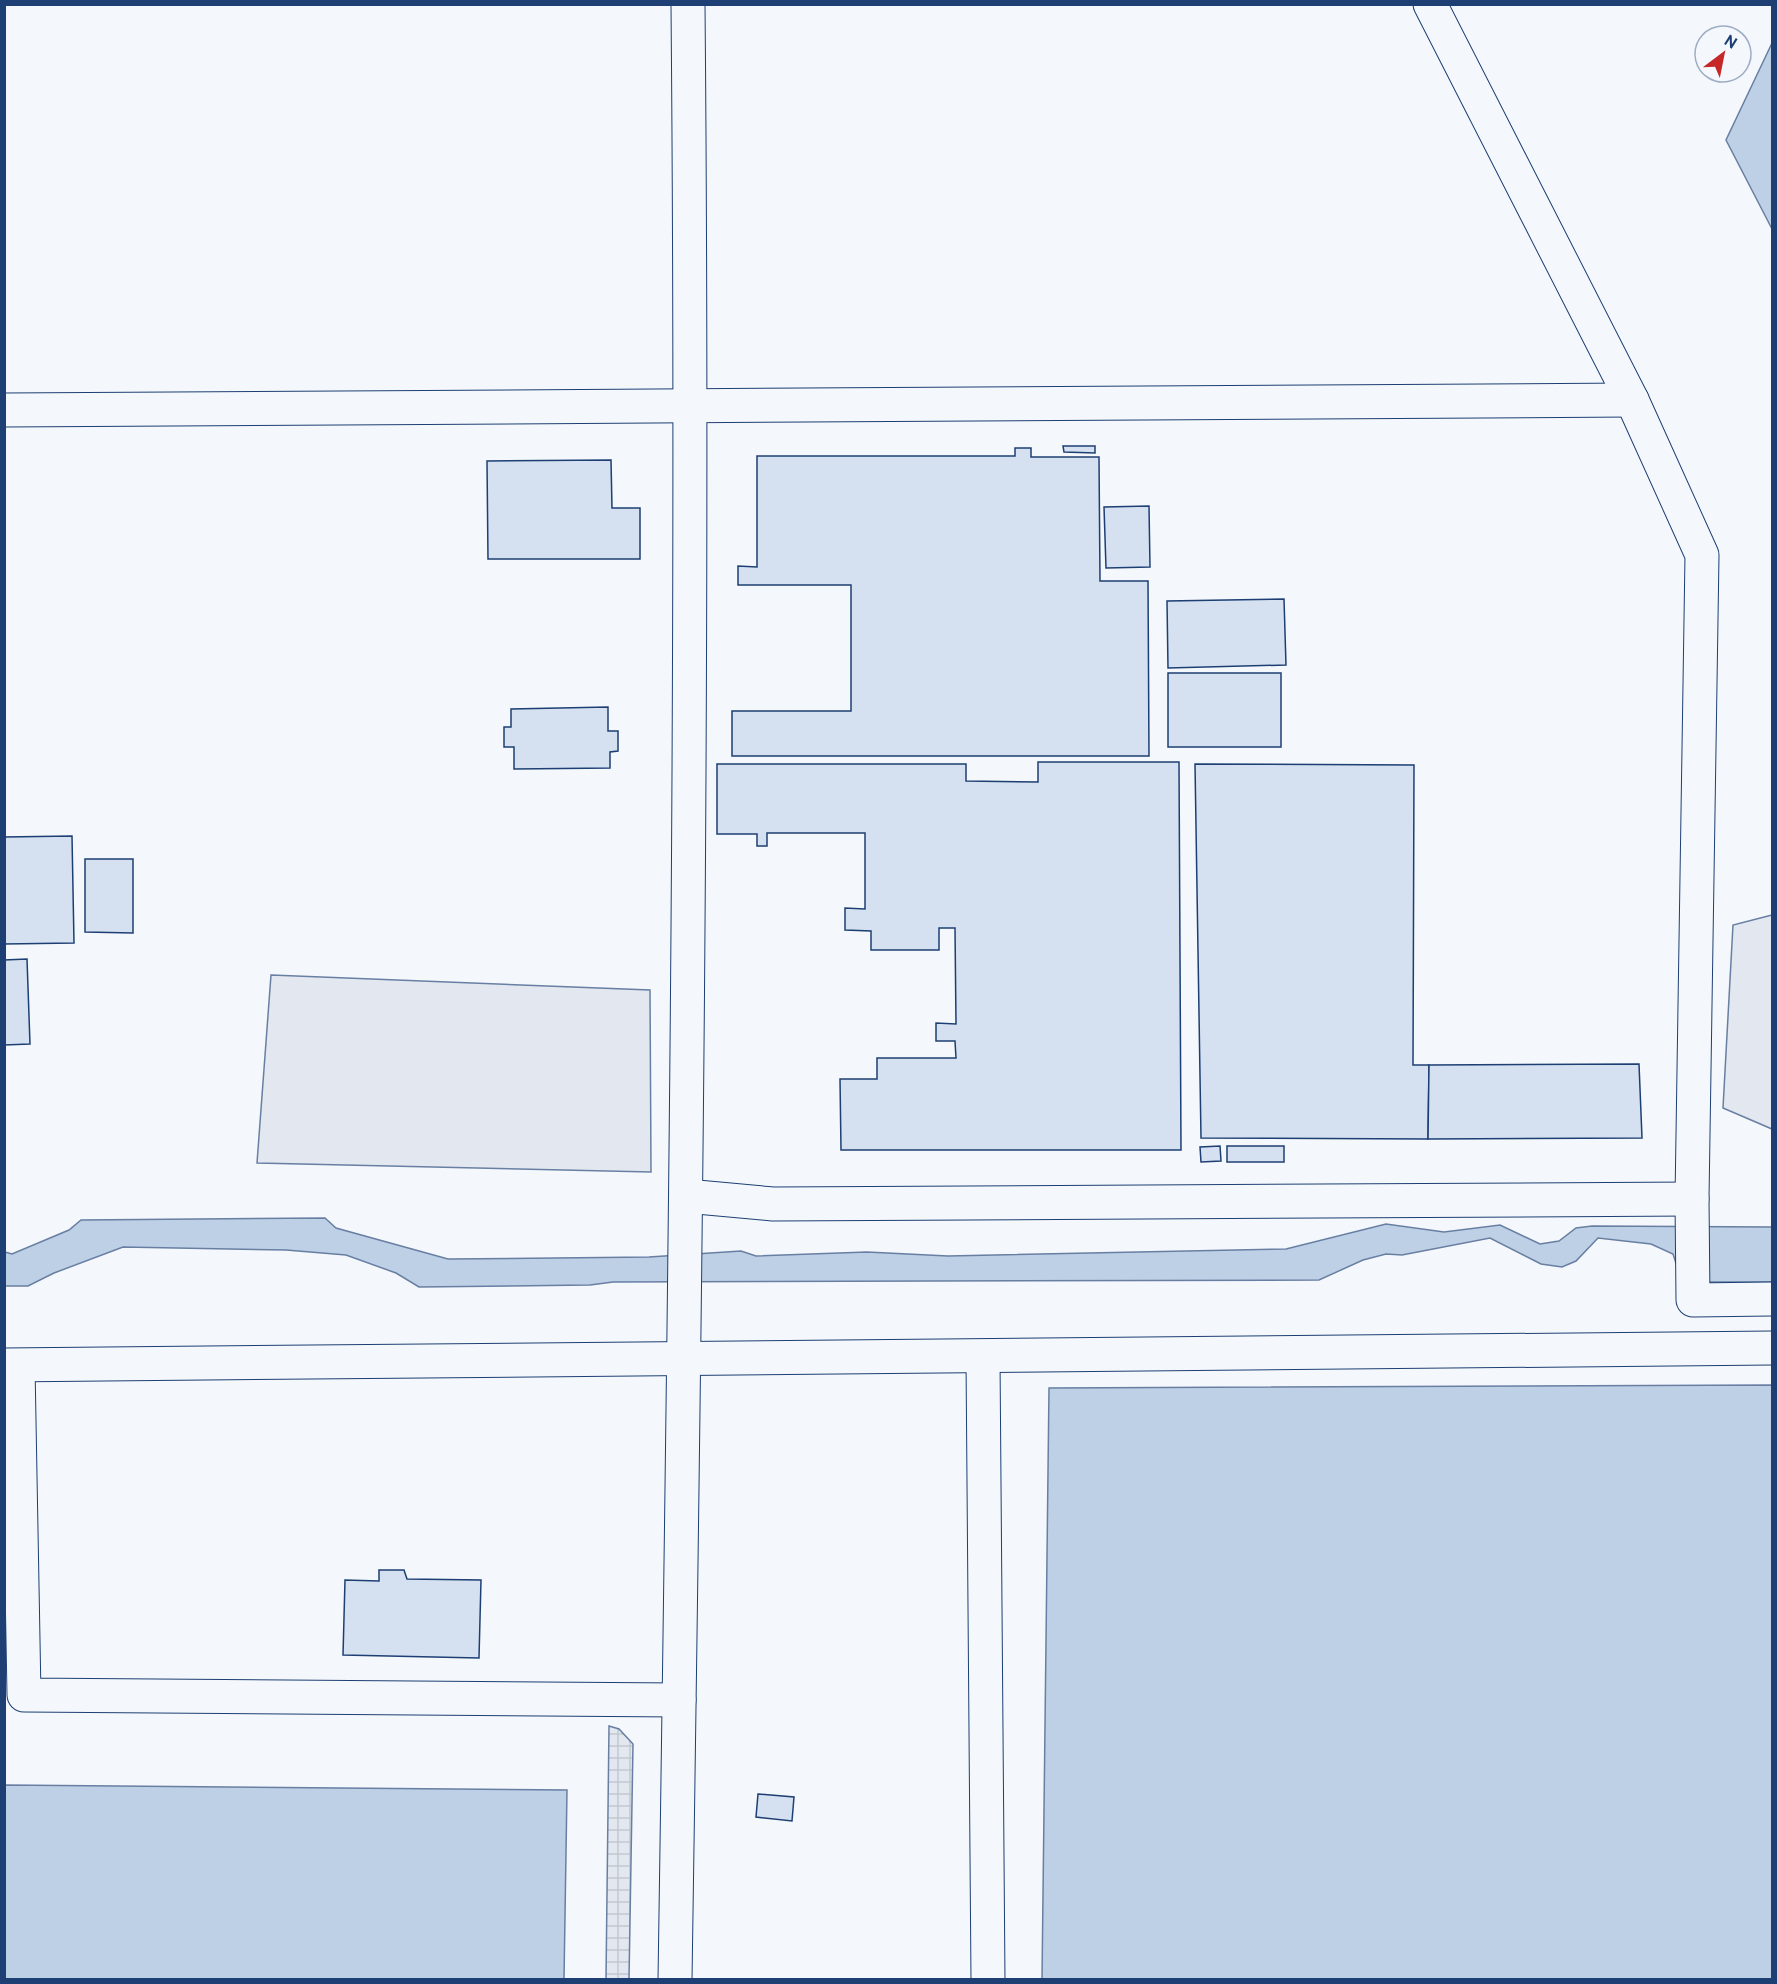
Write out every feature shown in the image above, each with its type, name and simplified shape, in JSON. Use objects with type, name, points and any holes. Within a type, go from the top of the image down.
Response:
[{"type":"street","points":[[675,1980],[686,1201],[692,406],[688,4]]},
{"type":"street","points":[[1430,4],[1632,400],[1702,555],[1692,1199],[1693,1300],[1773,1299]]},
{"type":"street","points":[[4,410],[1632,400]]},
{"type":"street","points":[[686,1201],[773,1204],[1692,1199]]},
{"type":"street","points":[[679,1700],[24,1695],[11,1366],[684,1358],[983,1358],[1773,1348]]},
{"type":"street","points":[[983,1358],[988,1980]]},
{"type":"shaded area","points":[[1772,915],[1772,1129],[1723,1108],[1733,925]]},
{"type":"shaded area","points":[[271,975],[650,990],[651,1172],[257,1163]]},
{"type":"shaded area","points":[[609,1726],[619,1729],[633,1744],[629,1979],[606,1979]]},
{"type":"water","points":[[1772,43],[1772,229],[1726,140]]},
{"type":"water","points":[[325,1218],[336,1228],[448,1259],[649,1257],[741,1251],[756,1256],[867,1252],[948,1256],[1286,1249],[1386,1224],[1444,1232],[1500,1225],[1540,1244],[1559,1241],[1576,1228],[1592,1226],[1772,1227],[1772,1282],[1682,1282],[1673,1254],[1651,1244],[1598,1238],[1576,1261],[1562,1267],[1541,1264],[1490,1238],[1402,1255],[1386,1254],[1363,1260],[1319,1280],[613,1282],[590,1285],[419,1287],[396,1273],[346,1255],[286,1250],[123,1247],[54,1273],[28,1286],[5,1286],[5,1252],[12,1254],[69,1230],[81,1220]]},
{"type":"water","points":[[1772,1385],[1772,1979],[1042,1979],[1049,1388]]},
{"type":"water","points":[[5,1785],[567,1790],[564,1979],[5,1979]]},
{"type":"building","points":[[1063,446],[1095,446],[1095,453],[1064,452]]},
{"type":"building","points":[[1015,448],[1031,448],[1031,457],[1099,457],[1100,581],[1148,581],[1149,756],[732,756],[732,711],[851,711],[851,585],[738,585],[738,566],[757,567],[757,456],[1015,456]]},
{"type":"building","points":[[611,460],[612,508],[640,508],[640,559],[488,559],[487,461]]},
{"type":"building","points":[[1149,506],[1150,567],[1106,568],[1104,507]]},
{"type":"building","points":[[1284,599],[1286,665],[1168,668],[1167,601]]},
{"type":"building","points":[[1168,673],[1281,673],[1281,747],[1168,747]]},
{"type":"building","points":[[608,707],[608,731],[618,731],[618,751],[610,752],[610,768],[514,769],[514,747],[504,747],[504,727],[511,727],[511,709]]},
{"type":"building","points":[[1038,762],[1179,762],[1181,1150],[841,1150],[840,1079],[877,1079],[877,1058],[956,1058],[955,1041],[936,1041],[936,1023],[956,1024],[955,928],[939,928],[939,950],[871,950],[871,931],[845,930],[845,908],[865,909],[865,833],[767,833],[767,846],[757,846],[757,834],[717,834],[717,764],[966,764],[966,781],[1038,782]]},
{"type":"building","points":[[1195,764],[1414,765],[1413,1065],[1429,1065],[1428,1139],[1201,1138]]},
{"type":"building","points":[[72,836],[74,943],[4,944],[4,837]]},
{"type":"building","points":[[85,859],[133,859],[133,933],[85,932]]},
{"type":"building","points":[[27,959],[30,1044],[4,1045],[4,960]]},
{"type":"building","points":[[1639,1064],[1642,1138],[1428,1139],[1429,1065]]},
{"type":"building","points":[[1220,1146],[1221,1161],[1201,1162],[1200,1147]]},
{"type":"building","points":[[1227,1146],[1284,1146],[1284,1162],[1227,1162]]},
{"type":"building","points":[[379,1570],[404,1570],[407,1579],[481,1580],[479,1658],[343,1655],[345,1580],[379,1581]]},
{"type":"building","points":[[758,1794],[794,1797],[792,1821],[756,1817]]}]
